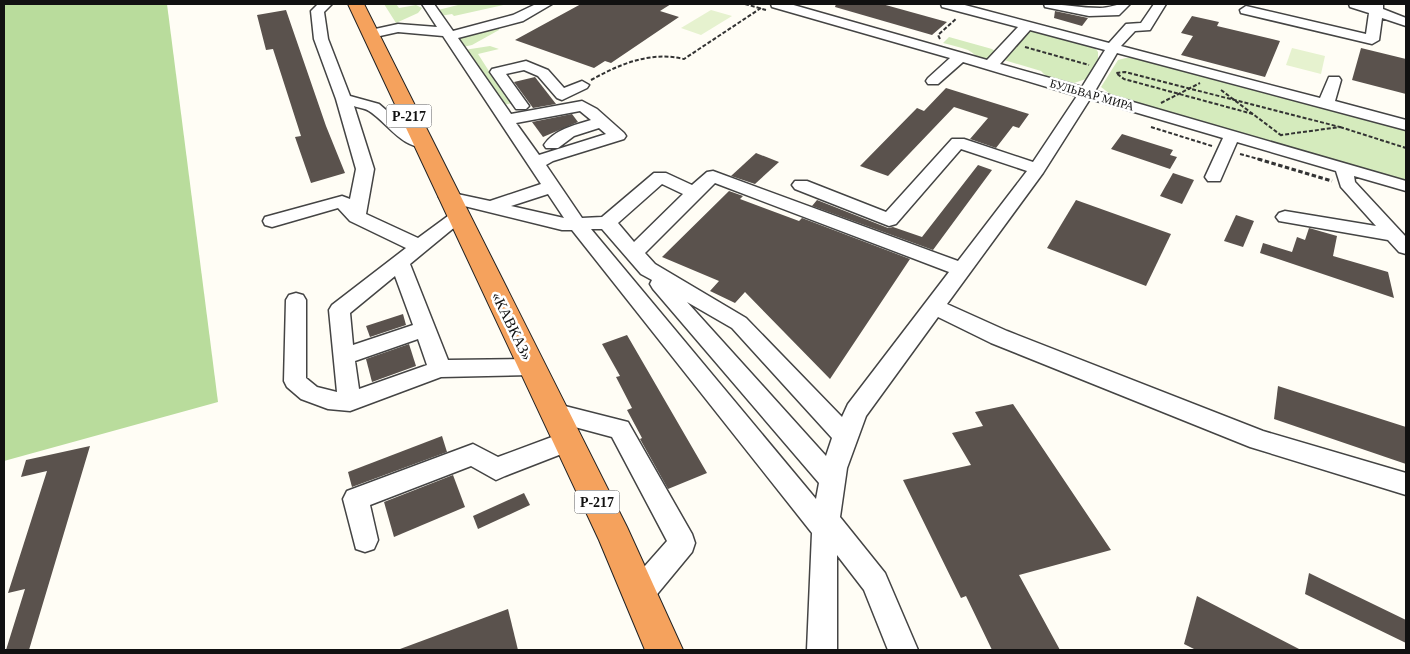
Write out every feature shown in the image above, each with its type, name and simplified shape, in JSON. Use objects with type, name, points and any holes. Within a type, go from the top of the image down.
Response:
[{"type":"highway","name":"«КАВКАЗ»","points":[[356,4],[560,426],[664,650]]},
{"type":"street","points":[[326,4],[317,11],[320,39],[344,99],[365,169],[356,217]]},
{"type":"street","points":[[398,28],[430,7],[448,4]]},
{"type":"street","points":[[372,34],[398,28],[447,32],[518,18],[546,4]]},
{"type":"street","name":"БУЛЬВАР МИРА","points":[[777,4],[1406,186]]},
{"type":"street","points":[[947,4],[1406,125]]},
{"type":"street","points":[[989,15],[999,4]]},
{"type":"street","points":[[1050,4],[1089,12],[1114,12],[1124,4]]},
{"type":"street","points":[[822,650],[826,524],[831,479],[844,435],[856,411],[1036,169],[1113,48],[1131,27],[1145,27],[1160,4]]},
{"type":"street","points":[[1355,4],[1376,7],[1406,22]]},
{"type":"street","points":[[430,7],[502,116],[545,155],[550,187],[576,224],[875,582],[904,650]]},
{"type":"street","points":[[1246,10],[1372,40],[1376,7]]},
{"type":"street","points":[[504,12],[511,12],[518,18]]},
{"type":"street","points":[[447,32],[475,20]]},
{"type":"street","points":[[991,66],[1027,25]]},
{"type":"street","points":[[933,81],[960,57]]},
{"type":"street","points":[[521,106],[497,72],[526,65],[543,73],[562,95]]},
{"type":"street","points":[[1326,104],[1334,80]]},
{"type":"street","points":[[502,116],[521,106],[562,95],[582,85]]},
{"type":"street","points":[[344,99],[374,107],[402,132],[422,143]]},
{"type":"street","points":[[502,116],[582,106],[618,136],[545,155]]},
{"type":"street","points":[[545,155],[568,132],[602,124]]},
{"type":"street","points":[[1214,177],[1232,136]]},
{"type":"street","points":[[801,185],[889,220],[958,142],[1036,169]]},
{"type":"street","points":[[1344,168],[1347,182],[1400,242]]},
{"type":"street","points":[[641,261],[694,193],[713,176],[962,270]]},
{"type":"street","points":[[350,402],[343,357],[339,310],[421,247],[453,207],[492,207],[562,224],[607,223],[660,177],[694,193]]},
{"type":"street","points":[[492,207],[550,187]]},
{"type":"street","points":[[272,221],[342,201],[356,217],[421,247]]},
{"type":"street","points":[[1285,217],[1400,242]]},
{"type":"street","points":[[607,223],[831,479]]},
{"type":"street","points":[[641,261],[739,323],[844,435]]},
{"type":"street","points":[[400,263],[440,369]]},
{"type":"street","points":[[296,300],[295,381],[309,392],[328,400],[350,402],[440,369],[531,367]]},
{"type":"street","points":[[934,306],[999,337],[1259,440],[1406,484]]},
{"type":"street","points":[[343,357],[425,329]]},
{"type":"street","points":[[742,377],[773,358]]},
{"type":"street","points":[[365,540],[356,499],[473,454],[496,469],[560,426],[620,429],[682,543],[639,594]]},
{"type":"path","points":[[582,85],[629,62],[670,54],[684,59],[767,4]]},
{"type":"path","points":[[930,48],[940,39],[938,35],[955,18],[963,19],[972,10]]},
{"type":"path","points":[[1011,43],[1116,73],[1125,72],[1340,127],[1400,146],[1406,150]]},
{"type":"path","points":[[1194,70],[1301,150],[1298,162],[1302,173]]},
{"type":"path","points":[[1116,73],[1124,79],[1253,114]]},
{"type":"path","points":[[1159,104],[1208,80]]},
{"type":"path","points":[[1281,135],[1340,127]]},
{"type":"green space","points":[[4,4],[167,4],[218,402],[4,461]]},
{"type":"green space","points":[[384,4],[396,4],[399,8],[416,5],[422,8],[418,13],[396,23]]},
{"type":"green space","points":[[462,4],[508,4],[454,16],[452,14],[440,16],[438,10]]},
{"type":"green space","points":[[711,10],[732,16],[701,35],[681,28]]},
{"type":"green space","points":[[499,27],[499,30],[472,45],[463,47],[456,37]]},
{"type":"green space","points":[[1034,30],[1095,48],[1098,52],[1098,59],[1086,79],[1074,83],[1048,78],[1041,71],[1004,60],[1027,32]]},
{"type":"green space","points":[[949,37],[992,49],[997,53],[990,59],[980,58],[968,50],[943,43]]},
{"type":"green space","points":[[490,46],[499,49],[478,54],[505,96],[514,103],[503,105],[464,50]]},
{"type":"green space","points":[[1292,48],[1325,56],[1321,74],[1286,65]]},
{"type":"green space","points":[[1140,58],[1406,129],[1406,181],[1114,97],[1101,87],[1118,60]]},
{"type":"building","points":[[581,4],[671,4],[660,11],[679,17],[611,63],[605,61],[594,68],[515,40]]},
{"type":"building","points":[[836,4],[882,4],[947,22],[932,35],[835,7]]},
{"type":"building","points":[[286,10],[326,126],[345,173],[311,183],[295,137],[301,136],[273,49],[266,50],[257,15]]},
{"type":"building","points":[[1055,11],[1088,18],[1082,26],[1054,18]]},
{"type":"building","points":[[1192,16],[1219,22],[1217,26],[1280,41],[1265,77],[1181,55],[1193,36],[1181,33]]},
{"type":"building","points":[[1361,48],[1406,59],[1406,94],[1352,80]]},
{"type":"building","points":[[535,77],[556,104],[533,108],[514,82]]},
{"type":"building","points":[[946,88],[1029,114],[1019,128],[1013,126],[996,148],[970,139],[988,118],[954,107],[888,176],[860,166],[917,108],[924,111]]},
{"type":"building","points":[[572,114],[578,122],[543,137],[532,122]]},
{"type":"building","points":[[1122,134],[1173,150],[1170,155],[1177,157],[1170,169],[1111,149]]},
{"type":"building","points":[[756,153],[779,162],[755,184],[731,176]]},
{"type":"building","points":[[978,165],[992,170],[933,250],[812,206],[817,200],[888,228],[893,227],[922,237]]},
{"type":"building","points":[[1173,173],[1194,180],[1182,204],[1160,196]]},
{"type":"building","points":[[729,191],[743,196],[740,199],[799,221],[802,218],[910,259],[830,379],[745,292],[735,303],[710,291],[719,281],[662,257]]},
{"type":"building","points":[[1076,200],[1171,234],[1146,286],[1047,248]]},
{"type":"building","points":[[1236,215],[1254,221],[1243,247],[1224,241]]},
{"type":"building","points":[[1309,228],[1337,236],[1333,256],[1388,272],[1394,298],[1260,253],[1263,243],[1292,252],[1297,237],[1305,240]]},
{"type":"building","points":[[403,314],[406,325],[370,337],[366,326]]},
{"type":"building","points":[[627,335],[707,473],[668,489],[640,439],[642,438],[627,410],[632,408],[616,377],[620,376],[602,344]]},
{"type":"building","points":[[409,344],[416,366],[372,382],[366,359]]},
{"type":"building","points":[[1278,386],[1406,427],[1406,464],[1274,419]]},
{"type":"building","points":[[1013,404],[1111,550],[1019,575],[1060,650],[992,650],[966,596],[961,598],[903,480],[971,465],[952,433],[983,426],[975,412]]},
{"type":"building","points":[[442,436],[447,452],[352,487],[348,472]]},
{"type":"building","points":[[90,446],[29,650],[6,650],[25,589],[8,593],[47,471],[21,477],[26,460]]},
{"type":"building","points":[[453,475],[465,507],[394,537],[384,502]]},
{"type":"building","points":[[524,493],[530,505],[478,529],[473,516]]},
{"type":"building","points":[[1309,573],[1406,620],[1406,643],[1305,594]]},
{"type":"building","points":[[1197,596],[1301,650],[1196,650],[1184,644]]},
{"type":"building","points":[[508,609],[518,650],[400,650],[400,649]]}]
